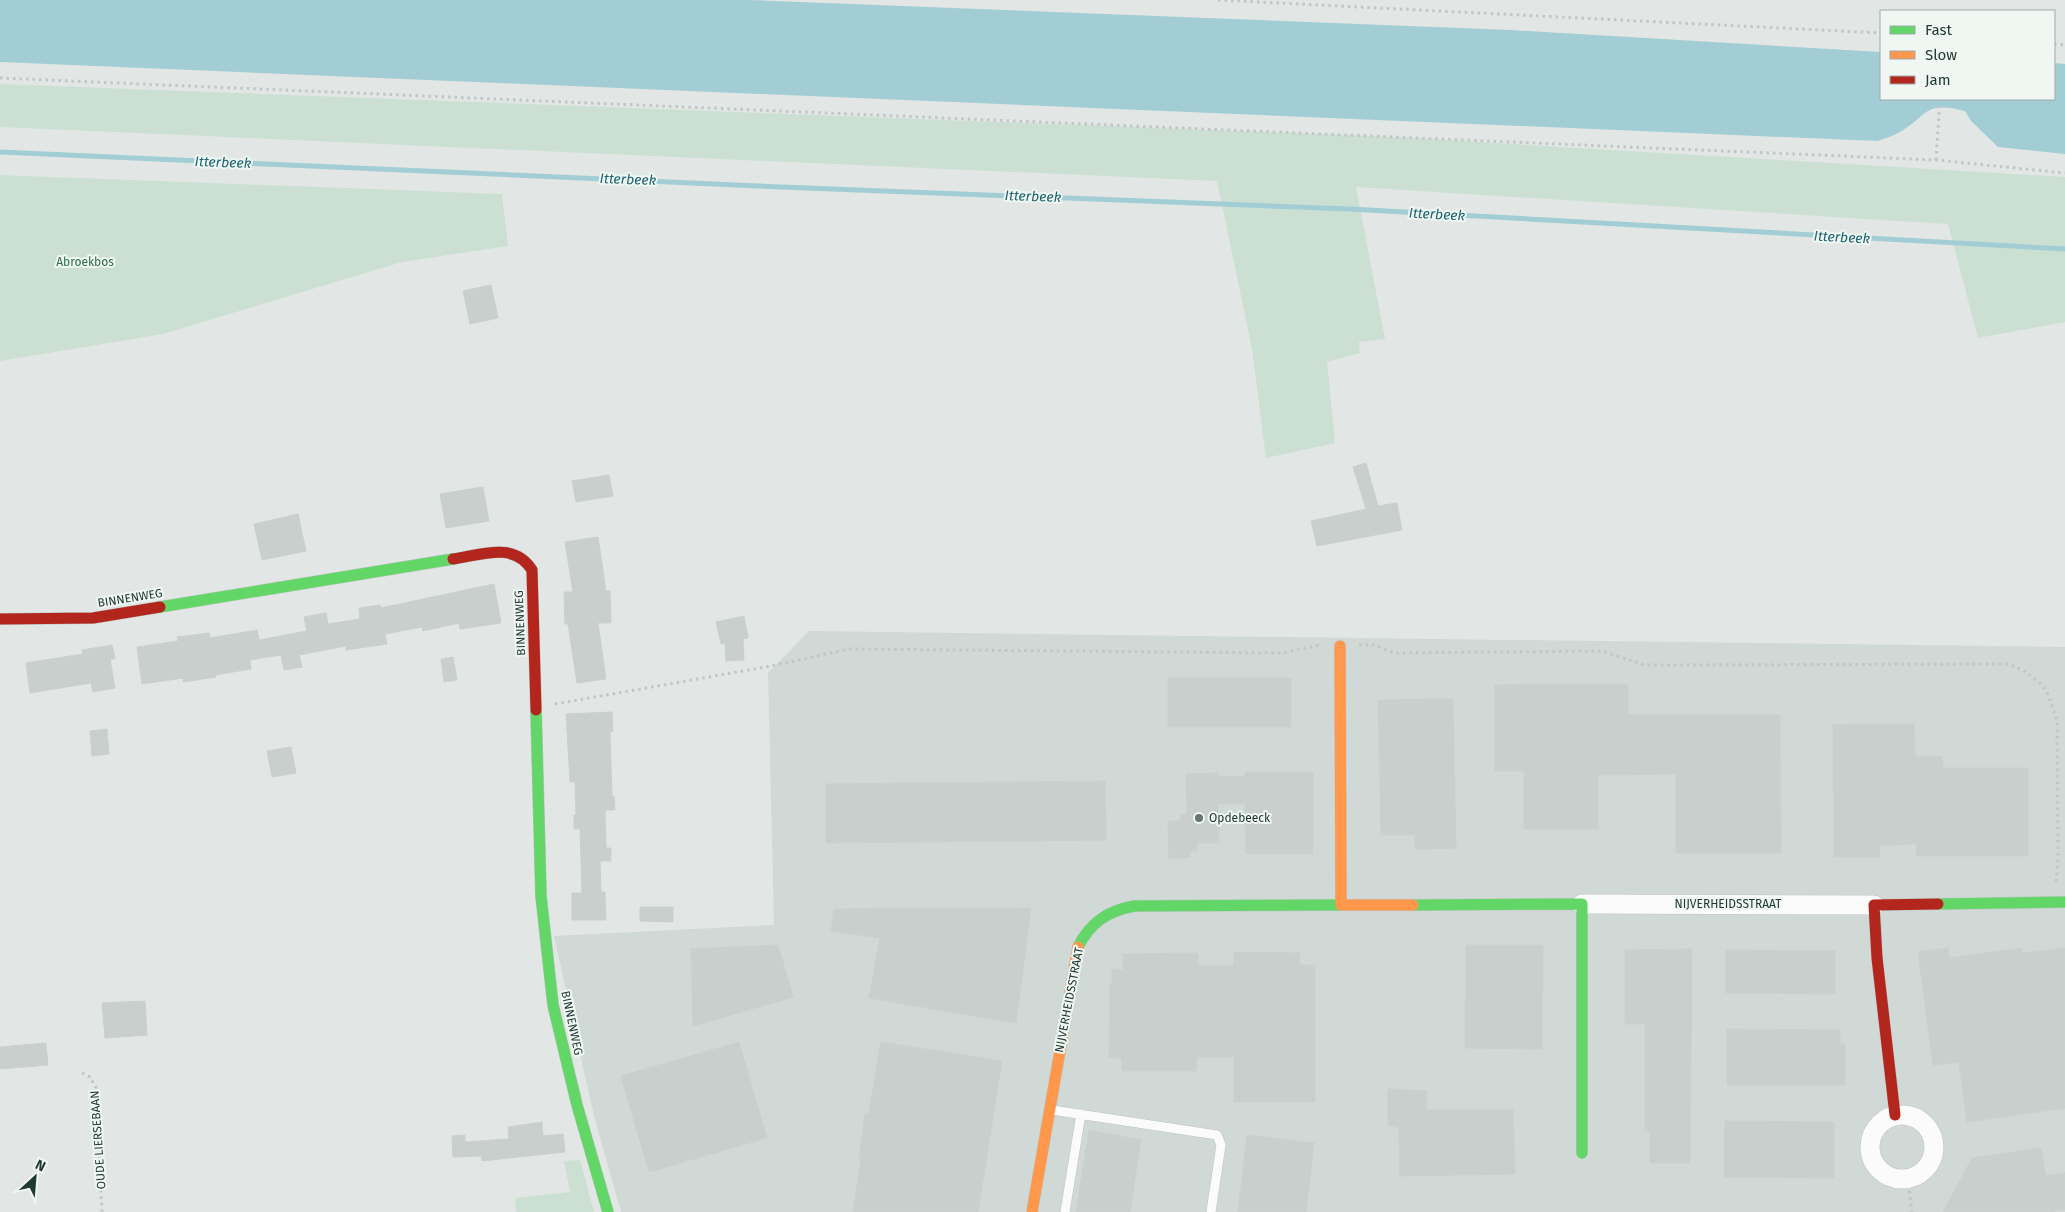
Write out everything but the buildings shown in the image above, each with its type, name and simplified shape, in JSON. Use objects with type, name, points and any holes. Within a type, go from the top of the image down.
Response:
[{"type":"street","name":"BINNENWEG","points":[[0,620],[93,618],[497,552],[514,552],[525,558],[532,570],[541,896],[553,1005],[577,1104],[608,1212]]},
{"type":"street","points":[[1340,646],[1340,904]]},
{"type":"street","name":"NIJVERHEIDSSTRAAT","points":[[1032,1212],[1075,952],[1083,934],[1099,918],[1113,909],[1134,906],[1340,904],[1874,905],[2065,902]]},
{"type":"street","points":[[1582,904],[1582,1152]]},
{"type":"street","points":[[1874,905],[1877,958],[1896,1115]]},
{"type":"street","points":[[1906,1114],[1924,1123],[1934,1140],[1934,1151],[1925,1169],[1908,1178],[1896,1179],[1886,1175],[1877,1168],[1869,1147],[1871,1136],[1876,1126],[1885,1119],[1896,1115],[1906,1114]]},
{"type":"lane","points":[[1049,1109],[1217,1135],[1220,1145],[1211,1212]]},
{"type":"lane","points":[[1065,1212],[1081,1114]]},
{"type":"path","points":[[1218,0],[1880,33]]},
{"type":"path","points":[[0,78],[1936,160],[2065,173]]},
{"type":"path","points":[[1936,160],[1940,100]]},
{"type":"path","points":[[537,707],[771,666],[849,649],[1284,653],[1313,645],[1374,645],[1394,653],[1601,651],[1645,665],[2008,664],[2023,670],[2038,681],[2047,692],[2057,720],[2058,858],[2055,889]]},
{"type":"path","name":"OUDE LIERSEBAAN","points":[[82,1073],[90,1077],[96,1088],[102,1212]]},
{"type":"path","points":[[1908,1178],[1912,1212]]},
{"type":"shaded area","points":[[809,631],[2065,647],[2065,1212],[621,1212],[594,1116],[554,936],[774,925],[768,673]]},
{"type":"green space","points":[[0,84],[1396,137],[2065,177],[2065,322],[1978,338],[1948,224],[1356,187],[1385,339],[1359,342],[1360,353],[1327,362],[1335,443],[1266,458],[1252,349],[1217,181],[0,127]]},
{"type":"green space","name":"Abroekbos","points":[[0,175],[502,194],[508,246],[402,262],[163,334],[0,361]]},
{"type":"green space","points":[[580,1160],[594,1212],[516,1212],[515,1198],[570,1192],[564,1161]]},
{"type":"water","points":[[0,0],[750,0],[1511,30],[1880,52],[1880,100],[2055,100],[2055,63],[2065,64],[2065,154],[1998,147],[1971,121],[1965,111],[1951,108],[1928,111],[1900,132],[1878,141],[0,62]]},
{"type":"waterway","name":"Itterbeek","points":[[0,152],[781,187],[1350,209],[2065,249]]},
{"type":"traffic: fast","points":[[160,607],[453,559]]},
{"type":"traffic: fast","points":[[536,710],[541,896],[553,1005],[577,1105],[608,1212]]},
{"type":"traffic: fast","points":[[1938,904],[2065,902]]},
{"type":"traffic: fast","points":[[1413,905],[1582,904],[1582,1153]]},
{"type":"traffic: fast","points":[[1078,947],[1088,931],[1100,919],[1116,911],[1134,906],[1341,905]]},
{"type":"traffic: slow","points":[[1340,646],[1341,905],[1413,905]]},
{"type":"traffic: slow","points":[[1032,1212],[1078,947]]},
{"type":"traffic: jam","points":[[453,559],[486,553],[506,553],[516,555],[525,561],[532,570],[536,710]]},
{"type":"traffic: jam","points":[[0,619],[93,618],[160,607]]},
{"type":"traffic: jam","points":[[1895,1115],[1877,958],[1874,905],[1938,904]]},
{"type":"place","name":"Opdebeeck","points":[[1199,818]]}]
